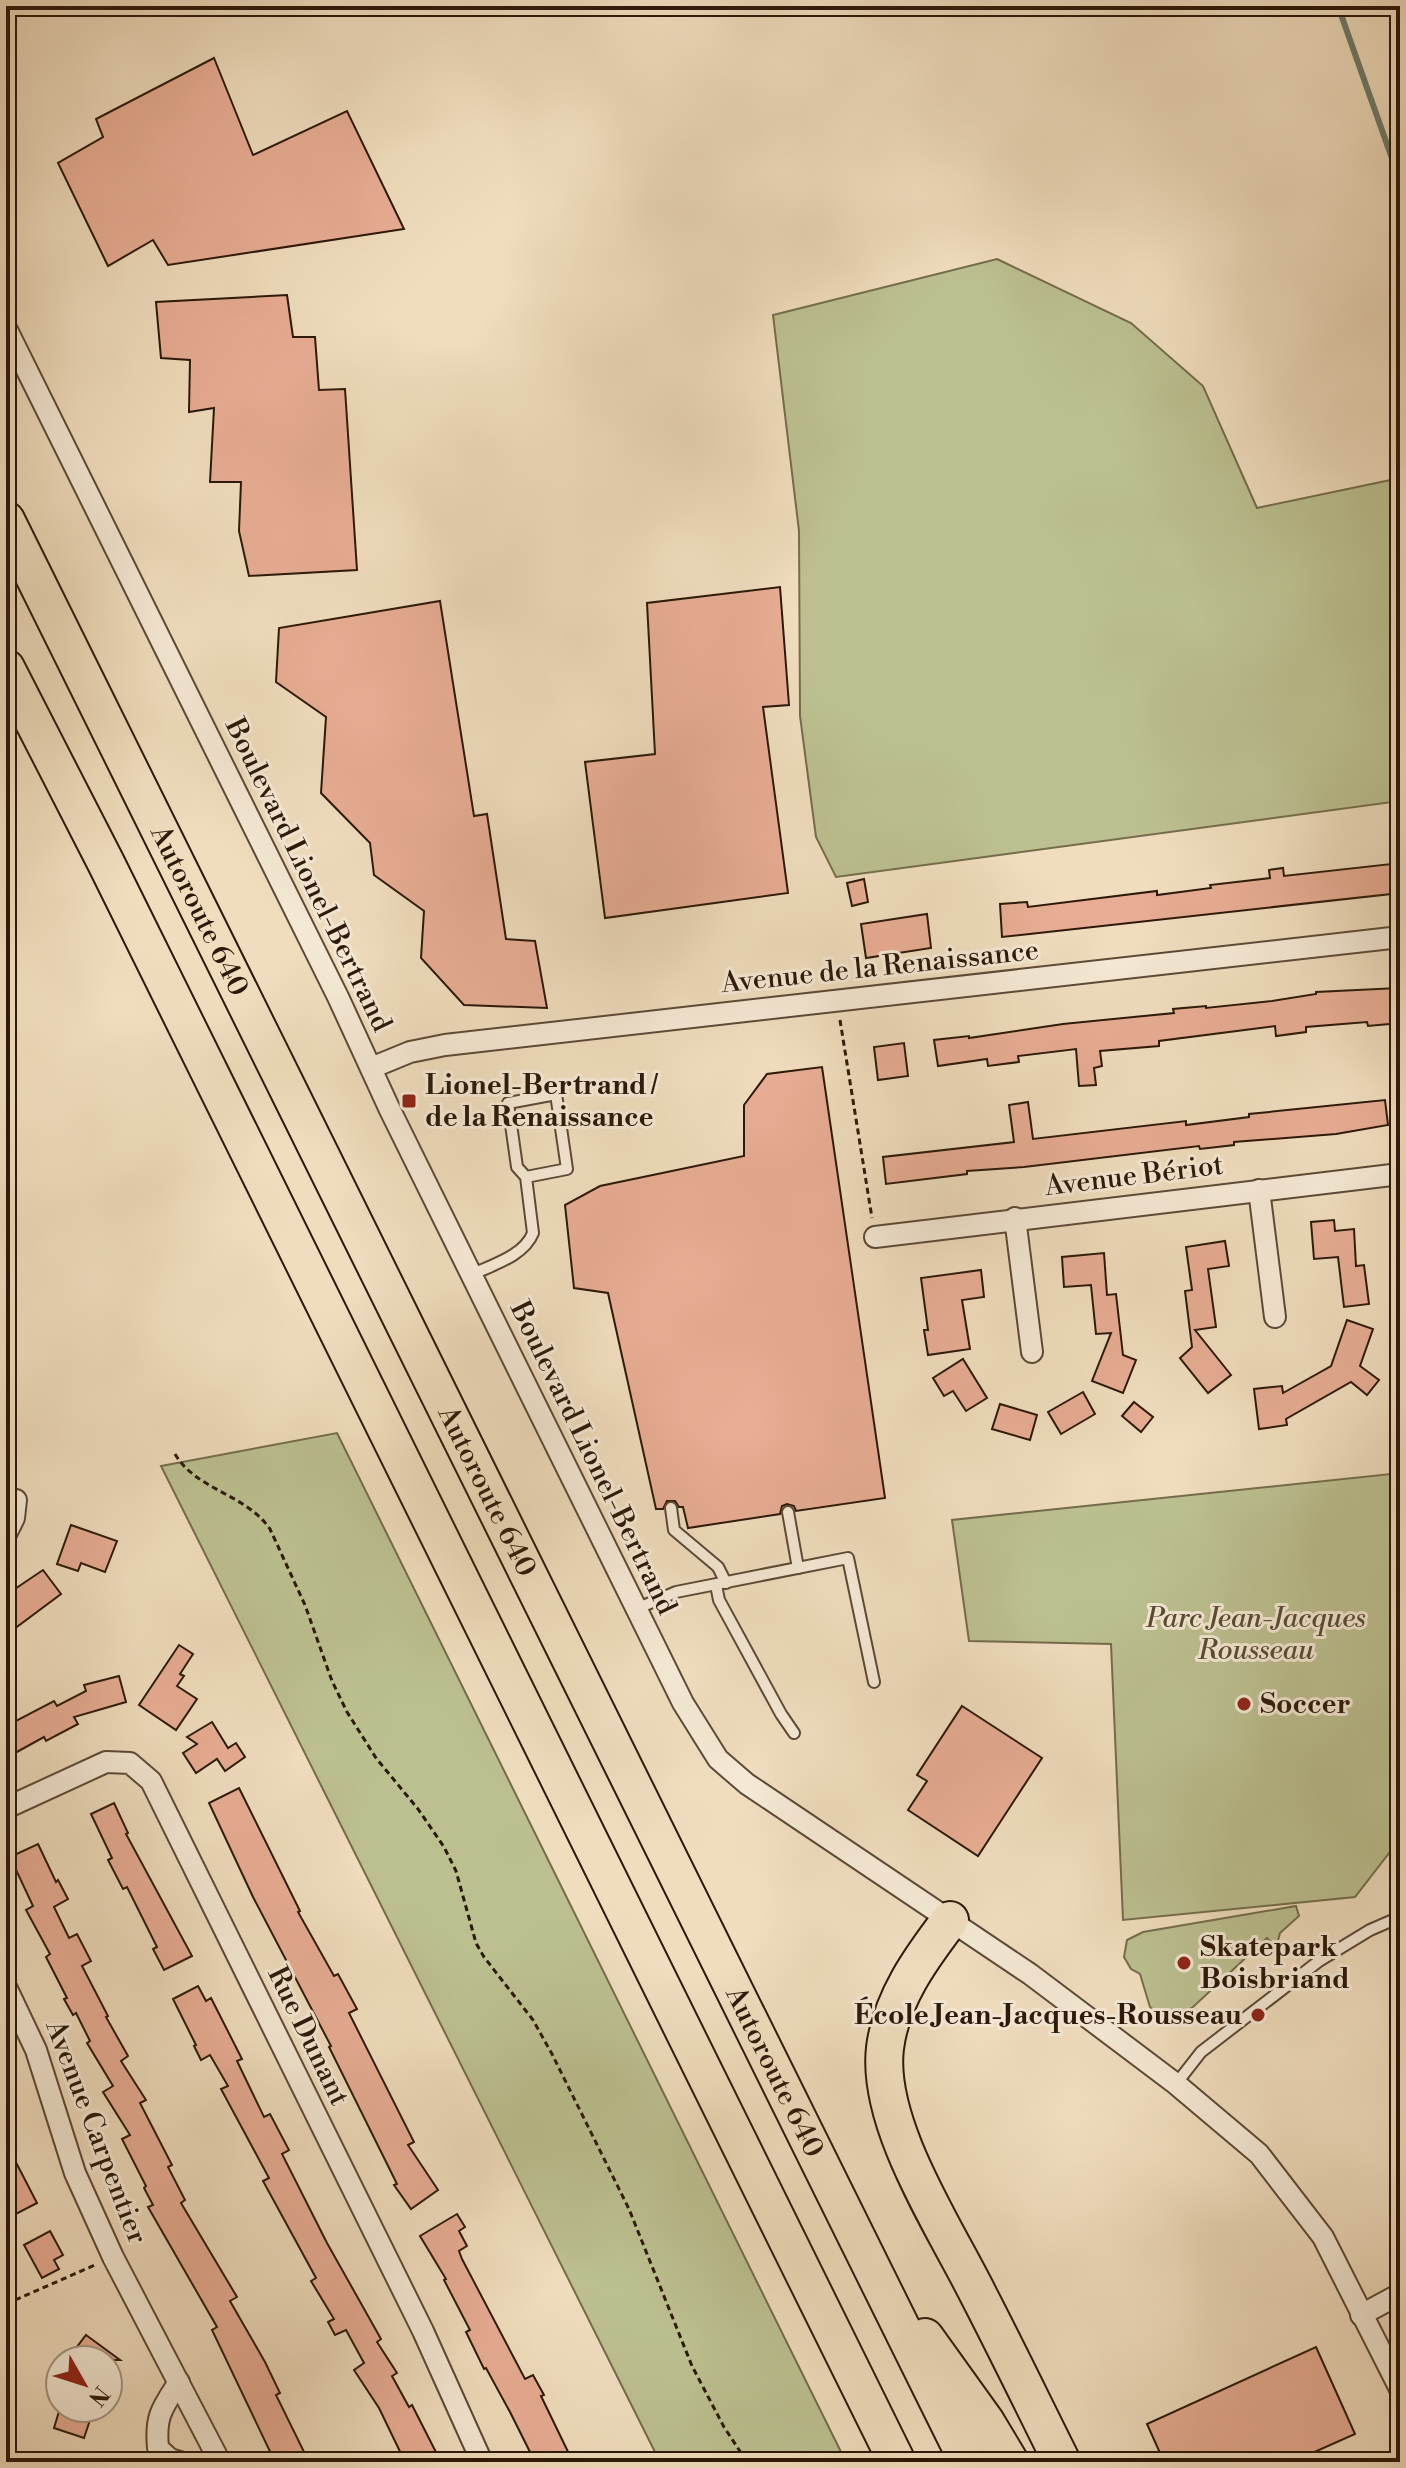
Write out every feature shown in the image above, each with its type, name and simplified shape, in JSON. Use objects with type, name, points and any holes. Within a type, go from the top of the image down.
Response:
[{"type":"highway","name":"Autoroute 640","points":[[6,520],[968,2462]]},
{"type":"highway","points":[[6,668],[112,876],[897,2462]]},
{"type":"highway","points":[[950,1920],[915,1968],[896,2007],[885,2046],[886,2093],[897,2130],[920,2179],[1062,2462]]},
{"type":"highway","points":[[857,2241],[986,2422],[1010,2462]]},
{"type":"street","name":"Boulevard Lionel-Bertrand","points":[[6,328],[338,997],[636,1609],[683,1703],[718,1759],[773,1802],[1030,1974],[1176,2084],[1259,2154],[1323,2237],[1400,2389]]},
{"type":"street","name":"Avenue de la Renaissance","points":[[371,1068],[410,1052],[445,1045],[1400,937]]},
{"type":"street","name":"Avenue Bériot","points":[[875,1237],[1400,1174]]},
{"type":"street","points":[[1259,1190],[1275,1317]]},
{"type":"street","points":[[1015,1218],[1032,1352]]},
{"type":"street","points":[[6,1534],[14,1518],[16,1500]]},
{"type":"street","name":"Rue Dunant","points":[[6,1808],[106,1762],[130,1763],[151,1781],[423,2331],[482,2462]]},
{"type":"street","name":"Avenue Carpentier","points":[[6,1987],[36,2050],[75,2173],[113,2257],[220,2462]]},
{"type":"street","points":[[1361,2315],[1400,2294]]},
{"type":"street","points":[[179,2382],[163,2407],[156,2426],[158,2448],[170,2459],[180,2462]]},
{"type":"lane","points":[[471,1275],[519,1251],[530,1241],[533,1225],[526,1177],[517,1167],[508,1103],[556,1094],[567,1169],[526,1177]]},
{"type":"lane","points":[[671,1508],[674,1530],[718,1567],[721,1584],[719,1600],[794,1733]]},
{"type":"lane","points":[[788,1512],[798,1568]]},
{"type":"lane","points":[[636,1609],[676,1592],[848,1558],[874,1682]]},
{"type":"lane","points":[[1176,2084],[1201,2052],[1319,1961],[1370,1930],[1400,1917]]},
{"type":"path","points":[[837,1000],[875,1237]]},
{"type":"path","points":[[175,1454],[189,1473],[235,1497],[264,1519],[270,1529],[305,1605],[332,1681],[347,1712],[376,1758],[418,1809],[444,1847],[456,1871],[476,1943],[533,2020],[552,2054],[629,2209],[692,2366],[724,2427],[747,2462]]},
{"type":"path","points":[[6,2304],[113,2257]]},
{"type":"green space","points":[[997,259],[1131,323],[1203,386],[1257,508],[1400,478],[1400,801],[836,877],[816,837],[800,716],[799,531],[773,315]]},
{"type":"green space","points":[[337,1433],[846,2462],[660,2462],[161,1466]]},
{"type":"green space","name":"Parc Jean-Jacques Rousseau","points":[[1400,1473],[1400,1839],[1355,1897],[1123,1920],[1111,1644],[969,1641],[952,1520]]},
{"type":"green space","name":"Skatepark Boisbriand","points":[[1296,1906],[1299,1916],[1280,1933],[1276,1948],[1267,1938],[1193,2007],[1178,2017],[1165,2018],[1150,2007],[1140,1974],[1131,1969],[1124,1957],[1127,1940],[1143,1932]]},
{"type":"building","points":[[214,58],[253,155],[347,111],[404,229],[168,265],[153,240],[108,266],[58,163],[103,137],[96,119]]},
{"type":"building","points":[[287,295],[293,337],[315,337],[319,390],[345,389],[357,570],[249,576],[239,531],[241,482],[210,482],[214,408],[189,412],[190,360],[161,358],[156,302]]},
{"type":"building","points":[[780,587],[789,705],[763,707],[788,893],[605,918],[585,762],[655,754],[647,603]]},
{"type":"building","points":[[440,601],[474,816],[487,814],[506,939],[535,941],[547,1008],[464,1005],[421,958],[424,911],[374,875],[370,843],[321,793],[326,717],[276,682],[279,628]]},
{"type":"building","points":[[1400,863],[1400,893],[1002,937],[1000,904],[1027,902],[1028,907],[1157,891],[1157,895],[1270,878],[1269,870],[1283,868],[1284,876]]},
{"type":"building","points":[[864,879],[868,902],[852,906],[847,883]]},
{"type":"building","points":[[927,914],[931,948],[866,958],[861,924]]},
{"type":"building","points":[[1398,988],[1400,1023],[1368,1026],[1367,1022],[1306,1027],[1306,1032],[1276,1036],[1275,1026],[1159,1041],[1159,1046],[1100,1051],[1102,1066],[1094,1068],[1096,1085],[1079,1086],[1076,1049],[1018,1056],[1019,1062],[988,1066],[987,1059],[938,1066],[934,1040],[1174,1013],[1173,1009],[1272,1001],[1316,992]]},
{"type":"building","points":[[904,1043],[908,1076],[878,1080],[874,1047]]},
{"type":"building","points":[[822,1067],[885,1498],[796,1511],[794,1506],[787,1504],[782,1506],[780,1514],[688,1528],[683,1507],[675,1501],[667,1501],[663,1509],[656,1509],[608,1293],[574,1288],[565,1205],[600,1186],[744,1156],[744,1105],[767,1074]]},
{"type":"building","points":[[1385,1100],[1388,1125],[1336,1134],[967,1171],[967,1174],[886,1184],[883,1157],[1014,1142],[1009,1105],[1028,1102],[1033,1139],[1186,1121],[1186,1125],[1249,1117],[1249,1114]]},
{"type":"building","points":[[1334,1220],[1335,1231],[1354,1229],[1356,1266],[1364,1265],[1369,1304],[1344,1307],[1338,1257],[1314,1259],[1311,1222]]},
{"type":"building","points":[[1225,1241],[1229,1266],[1208,1269],[1216,1327],[1195,1330],[1231,1375],[1208,1393],[1180,1358],[1192,1347],[1185,1291],[1192,1290],[1186,1247]]},
{"type":"building","points":[[1104,1253],[1107,1295],[1116,1294],[1123,1355],[1136,1360],[1123,1393],[1092,1381],[1111,1333],[1096,1334],[1091,1285],[1064,1287],[1062,1257]]},
{"type":"building","points":[[981,1270],[984,1297],[962,1300],[970,1349],[928,1355],[921,1278]]},
{"type":"building","points":[[1347,1320],[1373,1329],[1360,1366],[1379,1380],[1367,1395],[1351,1382],[1286,1419],[1287,1425],[1259,1429],[1254,1389],[1282,1386],[1283,1393],[1331,1366]]},
{"type":"building","points":[[963,1359],[987,1398],[966,1411],[953,1391],[944,1396],[933,1378]]},
{"type":"building","points":[[1083,1392],[1095,1414],[1061,1434],[1048,1412]]},
{"type":"building","points":[[1134,1402],[1153,1417],[1141,1432],[1122,1416]]},
{"type":"building","points":[[1000,1404],[1037,1415],[1030,1440],[992,1429]]},
{"type":"building","points":[[71,1525],[117,1541],[105,1572],[81,1563],[78,1571],[57,1564]]},
{"type":"building","points":[[43,1570],[61,1594],[6,1635],[6,1595]]},
{"type":"building","points":[[179,1645],[193,1654],[180,1674],[184,1676],[177,1686],[197,1699],[176,1730],[139,1705]]},
{"type":"building","points":[[119,1676],[126,1702],[74,1717],[78,1724],[46,1741],[44,1737],[6,1758],[6,1726],[54,1701],[57,1706],[86,1691],[84,1685]]},
{"type":"building","points":[[962,1706],[1042,1758],[978,1856],[908,1810],[927,1781],[917,1775]]},
{"type":"building","points":[[212,1722],[228,1748],[236,1743],[245,1757],[225,1771],[217,1759],[196,1773],[183,1753],[197,1744],[187,1737]]},
{"type":"building","points":[[239,1788],[298,1912],[334,1976],[338,1974],[357,2009],[349,2013],[414,2142],[408,2145],[438,2190],[411,2209],[394,2185],[397,2184],[331,2046],[253,1897],[209,1803]]},
{"type":"building","points":[[114,1803],[126,1834],[192,1956],[164,1970],[153,1949],[157,1947],[127,1887],[123,1889],[108,1860],[112,1858],[91,1814]]},
{"type":"building","points":[[38,1844],[68,1899],[54,1907],[69,1938],[77,1934],[91,1961],[82,1966],[128,2056],[121,2061],[146,2100],[140,2103],[172,2165],[168,2167],[185,2200],[181,2203],[237,2297],[230,2301],[265,2362],[280,2393],[276,2395],[309,2462],[275,2462],[212,2330],[217,2327],[148,2207],[153,2205],[144,2188],[146,2186],[122,2139],[130,2135],[103,2092],[113,2086],[87,2043],[90,2041],[76,2013],[73,2015],[64,1999],[67,1998],[46,1957],[50,1954],[26,1910],[33,1906],[10,1857]]},
{"type":"building","points":[[198,1986],[206,2001],[211,1998],[242,2059],[237,2061],[264,2117],[270,2114],[289,2150],[282,2154],[381,2339],[377,2342],[397,2373],[392,2376],[409,2407],[412,2405],[441,2462],[405,2462],[379,2408],[354,2370],[364,2363],[346,2330],[335,2335],[328,2322],[334,2319],[311,2281],[316,2278],[263,2181],[269,2178],[221,2089],[228,2086],[210,2055],[201,2060],[173,1999]]},
{"type":"building","points":[[6,2143],[37,2203],[14,2215],[6,2201]]},
{"type":"building","points":[[457,2214],[465,2227],[459,2231],[467,2246],[459,2251],[462,2259],[525,2379],[533,2375],[544,2395],[541,2396],[573,2462],[535,2462],[466,2332],[470,2330],[446,2279],[420,2236]]},
{"type":"building","points":[[50,2231],[63,2255],[54,2260],[59,2269],[42,2278],[24,2245]]},
{"type":"building","points":[[86,2335],[98,2344],[79,2344]]},
{"type":"building","points":[[1316,2347],[1355,2434],[1292,2462],[1164,2462],[1147,2424]]},
{"type":"building","points":[[55,2424],[89,2424],[84,2438],[54,2428]]},
{"type":"waterway","points":[[1338,6],[1400,181]]},
{"type":"place","name":"Lionel-Bertrand / de la Renaissance","points":[[409,1101]]},
{"type":"place","name":"Soccer","points":[[1244,1704]]},
{"type":"place","name":"Skatepark Boisbriand","points":[[1184,1963]]},
{"type":"place","name":"École Jean-Jacques-Rousseau","points":[[1258,2015]]}]
